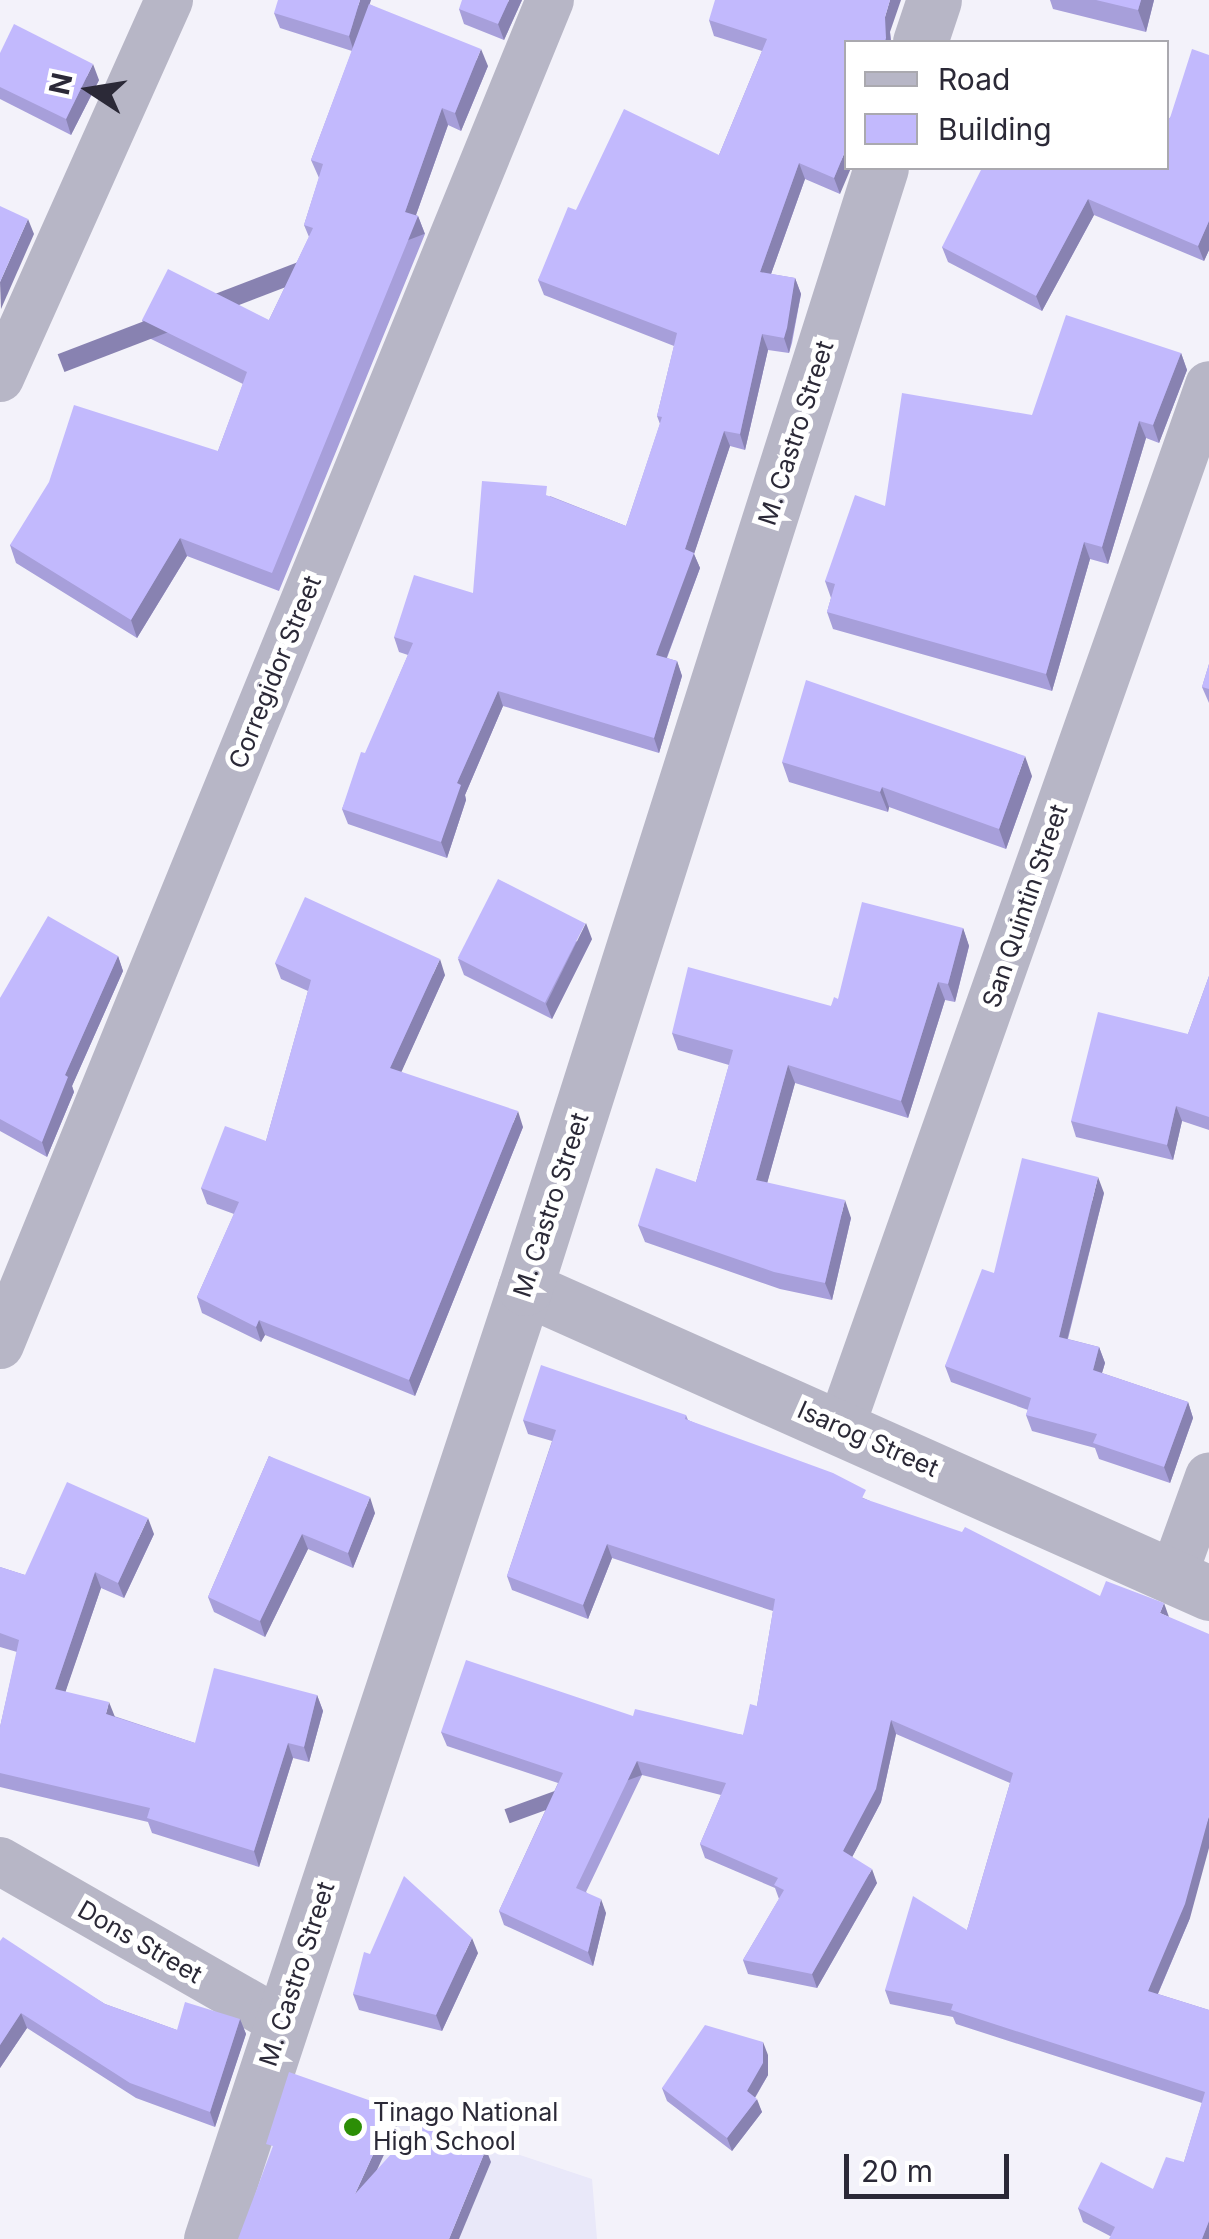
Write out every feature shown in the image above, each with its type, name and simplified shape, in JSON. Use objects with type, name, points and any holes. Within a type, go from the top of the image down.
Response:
[{"type":"street","points":[[0,378],[169,0]]},
{"type":"street","name":"Corregidor Street","points":[[0,1345],[550,0]]},
{"type":"street","points":[[921,40],[934,0]]},
{"type":"street","name":"M. Castro Street","points":[[211,2239],[525,1288],[880,170]]},
{"type":"street","name":"San Quintin Street","points":[[842,1426],[1209,386]]},
{"type":"street","name":"Isarog Street","points":[[525,1288],[842,1426],[1190,1586]]},
{"type":"street","points":[[1190,1586],[1209,1477]]},
{"type":"street","name":"Dons Street","points":[[0,1861],[281,2022]]},
{"type":"shaded area","name":"Tinago National High School","points":[[284,2076],[592,2179],[597,2239],[232,2239]]},
{"type":"building","points":[[278,0],[360,0],[349,36],[274,13]]},
{"type":"building","points":[[462,0],[509,0],[498,24],[459,9]]},
{"type":"building","points":[[715,0],[890,0],[885,17],[886,40],[844,40],[844,154],[834,178],[799,163],[760,272],[795,278],[787,328],[784,338],[762,334],[740,434],[724,431],[685,549],[694,553],[656,655],[677,661],[654,738],[498,691],[457,783],[461,785],[441,842],[342,809],[361,752],[365,753],[413,643],[394,637],[414,575],[473,593],[482,481],[547,486],[546,495],[626,526],[662,417],[657,416],[677,333],[538,280],[568,207],[576,210],[624,109],[719,155],[767,39],[709,20]]},
{"type":"building","points":[[1096,0],[1141,0],[1138,10]]},
{"type":"building","points":[[369,4],[481,49],[455,113],[442,108],[405,212],[418,216],[272,573],[180,538],[131,620],[10,545],[49,482],[74,405],[218,451],[247,372],[142,320],[168,269],[269,320],[313,228],[304,225],[323,164],[311,160]]},
{"type":"building","points":[[14,24],[93,64],[66,119],[0,87],[0,53]]},
{"type":"building","points":[[1192,49],[1209,55],[1209,221],[1198,246],[1088,199],[1036,296],[942,247],[981,170],[1169,170],[1170,118]]},
{"type":"building","points":[[0,206],[28,219],[0,282]]},
{"type":"building","points":[[1066,315],[1181,353],[1153,425],[1139,421],[1102,547],[1084,542],[1046,674],[827,612],[835,584],[825,581],[855,495],[885,506],[902,393],[1032,415]]},
{"type":"building","points":[[1209,664],[1209,689],[1202,687]]},
{"type":"building","points":[[806,680],[1025,756],[999,829],[882,787],[880,792],[782,762]]},
{"type":"building","points":[[498,879],[585,923],[545,1003],[458,958]]},
{"type":"building","points":[[305,897],[440,959],[390,1068],[518,1111],[409,1380],[259,1320],[256,1327],[197,1297],[239,1202],[201,1188],[225,1126],[266,1141],[311,980],[275,963]]},
{"type":"building","points":[[862,902],[963,928],[948,984],[938,982],[901,1101],[788,1065],[756,1180],[845,1200],[825,1283],[774,1272],[638,1225],[656,1168],[696,1182],[733,1050],[672,1033],[688,967],[831,1006],[834,997],[838,999]]},
{"type":"building","points":[[48,916],[118,956],[65,1075],[68,1077],[42,1142],[0,1119],[0,998]]},
{"type":"building","points":[[1209,976],[1209,1117],[1176,1106],[1167,1145],[1071,1121],[1098,1012],[1188,1034]]},
{"type":"building","points":[[1022,1158],[1098,1177],[1059,1337],[1099,1347],[1093,1370],[1188,1402],[1164,1467],[1093,1443],[1097,1434],[1026,1415],[1031,1398],[945,1366],[982,1269],[994,1273]]},
{"type":"building","points":[[541,1365],[686,1415],[685,1419],[833,1473],[866,1490],[862,1498],[962,1532],[965,1527],[1100,1596],[1106,1581],[1164,1603],[1160,1613],[1209,1634],[1209,1816],[1185,1904],[1148,1991],[1209,2010],[1209,2221],[1202,2239],[1109,2239],[1115,2227],[1078,2208],[1101,2162],[1153,2189],[1166,2157],[1184,2162],[1205,2092],[951,2010],[953,2004],[885,1990],[913,1896],[967,1930],[1013,1773],[891,1720],[876,1789],[843,1851],[872,1869],[812,1974],[743,1960],[784,1890],[774,1885],[778,1878],[700,1844],[726,1783],[637,1761],[576,1888],[601,1899],[588,1952],[499,1911],[563,1773],[441,1732],[466,1660],[633,1716],[635,1709],[743,1735],[750,1704],[757,1706],[775,1599],[607,1544],[583,1605],[507,1576],[556,1430],[523,1420]]},
{"type":"building","points":[[269,1456],[370,1497],[348,1553],[302,1534],[260,1621],[208,1597]]},
{"type":"building","points":[[67,1482],[148,1518],[118,1583],[95,1572],[55,1689],[109,1702],[106,1714],[195,1743],[214,1668],[317,1695],[304,1747],[288,1743],[254,1851],[147,1818],[150,1808],[0,1773],[0,1727],[19,1640],[0,1633],[0,1567],[25,1575]]},
{"type":"building","points":[[404,1876],[472,1938],[436,2015],[353,1994],[364,1952],[370,1954]]},
{"type":"building","points":[[3,1937],[105,2004],[177,2030],[185,2002],[240,2019],[210,2112],[130,2083],[21,2013],[0,2045]]},
{"type":"building","points":[[705,2025],[763,2042],[763,2063],[747,2091],[757,2099],[727,2138],[662,2088]]},
{"type":"building","name":"Tinago National High School","points":[[289,2072],[394,2109],[355,2194],[421,2121],[486,2149],[449,2239],[238,2239],[273,2146],[266,2144]]},
{"type":"place","name":"Tinago National High School","points":[[353,2127]]}]
